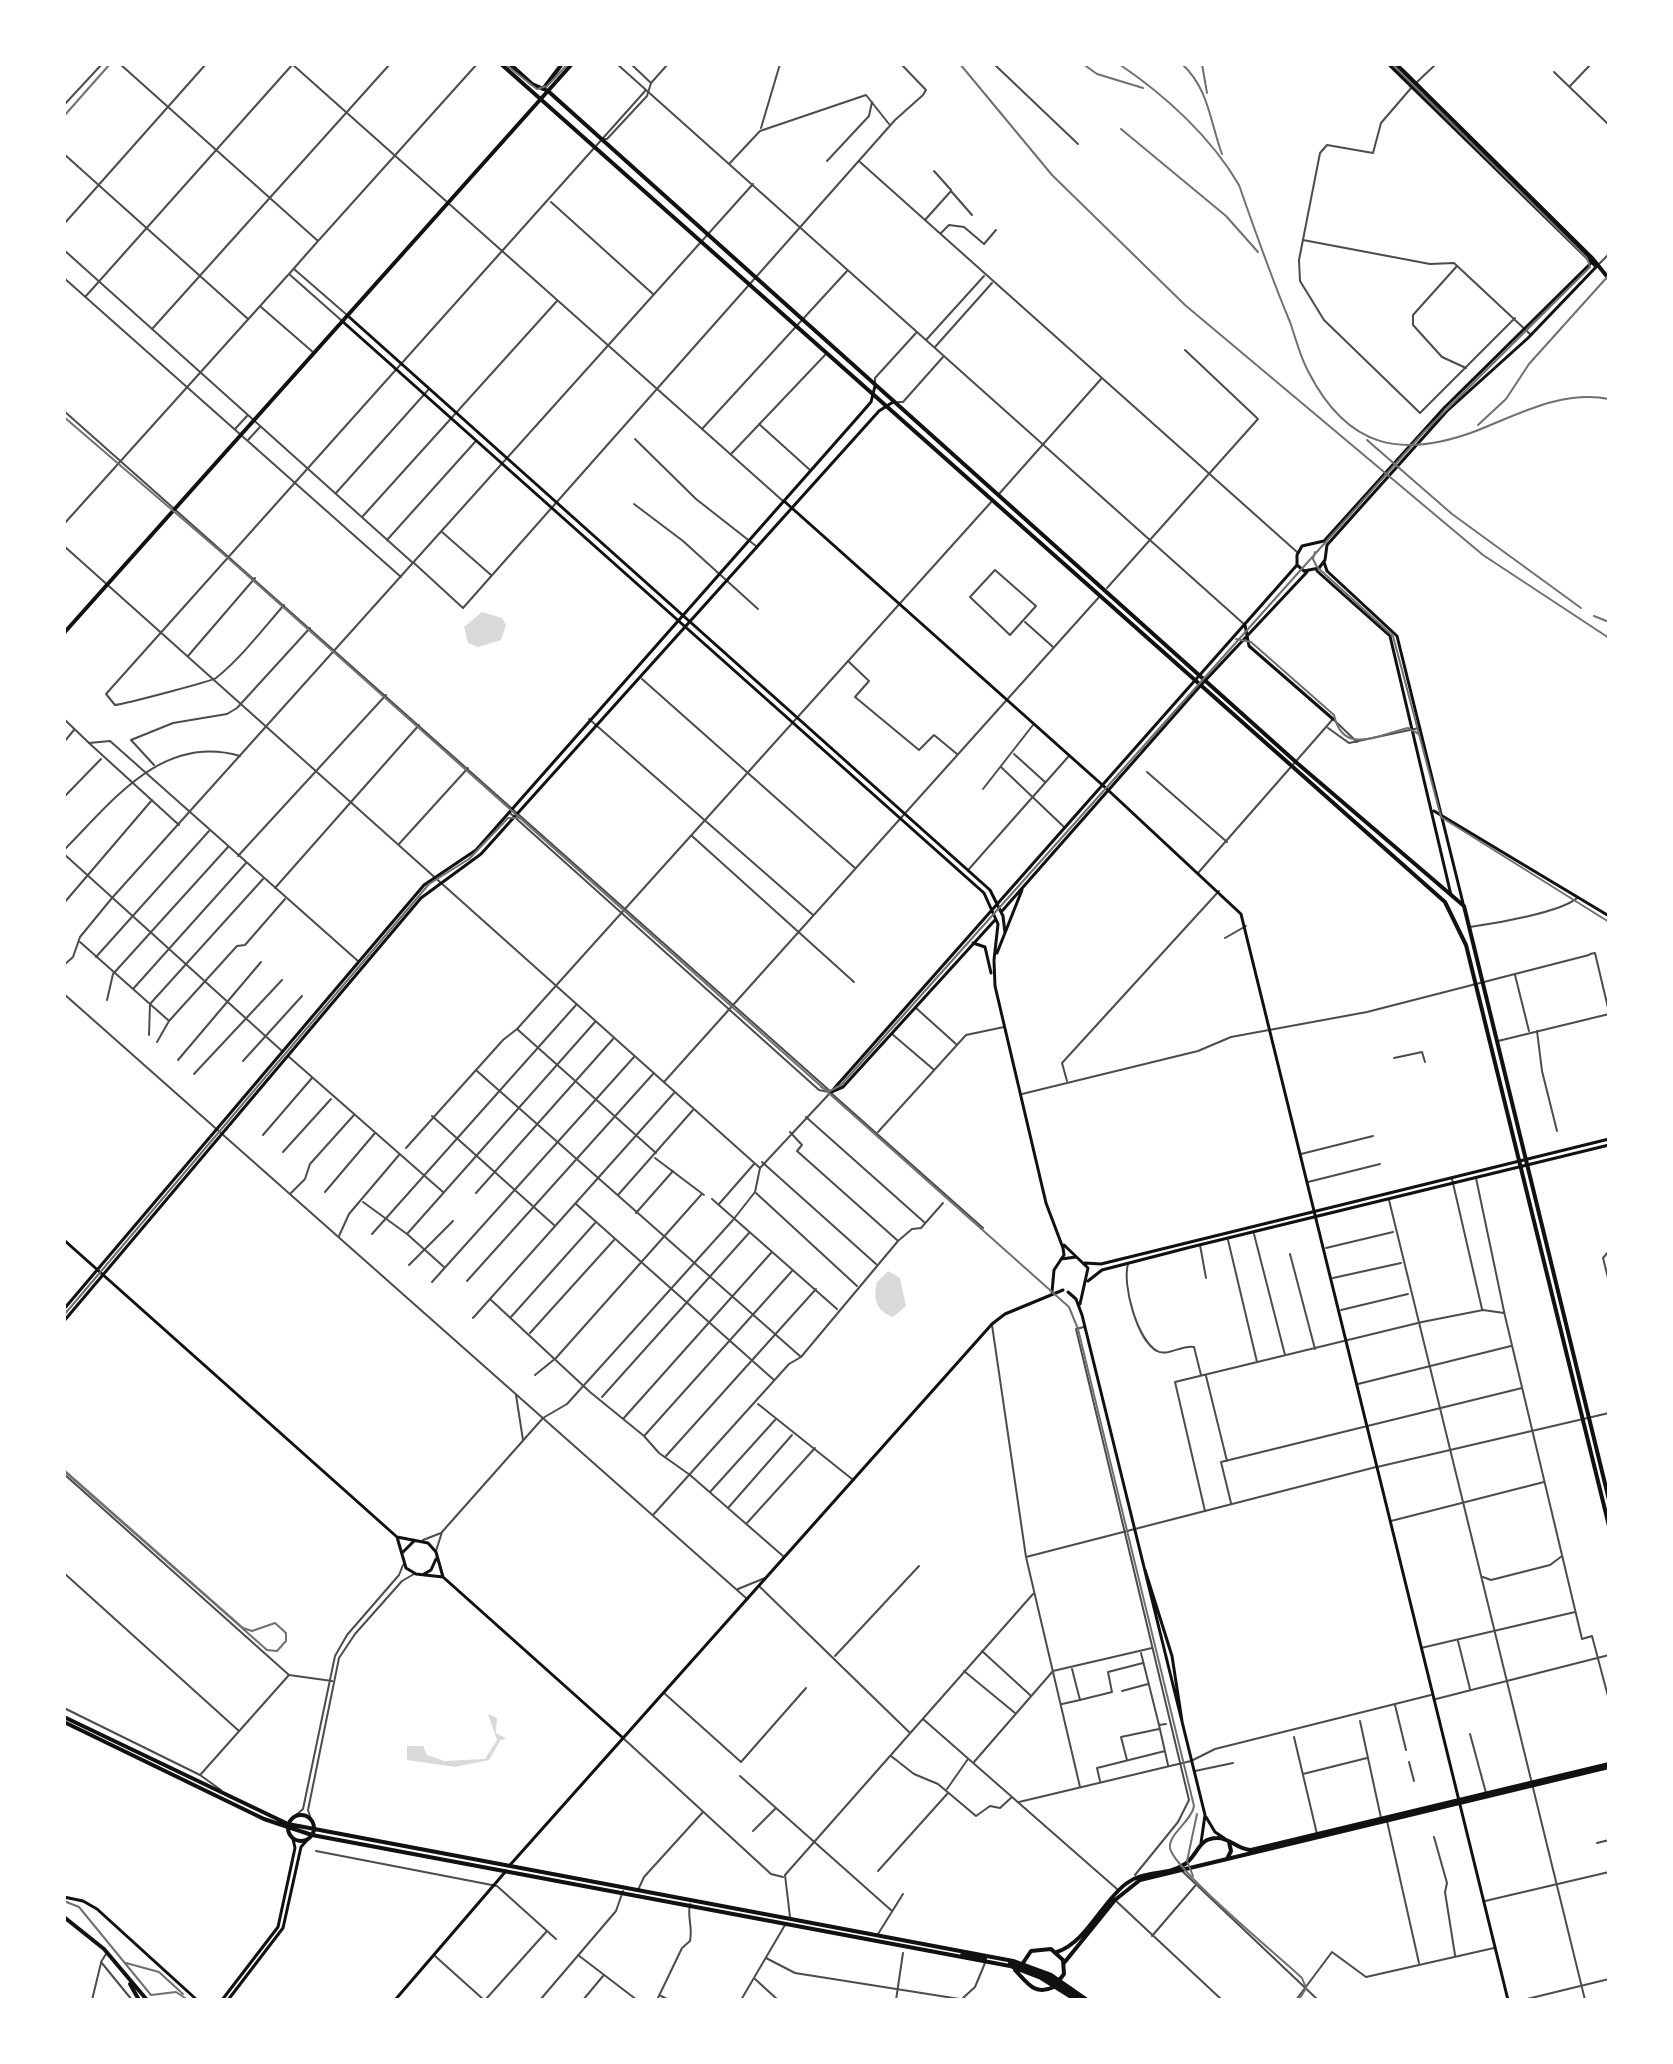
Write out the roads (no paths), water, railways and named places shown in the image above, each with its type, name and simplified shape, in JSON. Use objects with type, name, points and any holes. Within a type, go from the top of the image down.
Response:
[{"type":"main road","points":[[501,64],[826,354],[872,393],[890,404]]},
{"type":"main road","points":[[510,64],[557,99],[804,319],[890,404],[1295,765],[1451,911],[1459,915],[1464,906]]},
{"type":"main road","points":[[64,633],[541,99],[562,64]]},
{"type":"main road","points":[[545,90],[572,64]]},
{"type":"main road","points":[[1389,64],[1414,85],[1609,279]]},
{"type":"main road","points":[[1396,64],[1414,85]]},
{"type":"main road","points":[[549,107],[548,102],[557,99]]},
{"type":"main road","points":[[1506,176],[1590,264],[1597,266]]},
{"type":"main road","points":[[1528,1182],[1520,1164],[1469,927],[1395,633],[1327,571],[1324,562],[1325,550],[1345,521],[1446,409],[1590,264]]},
{"type":"main road","points":[[1446,409],[1531,335],[1597,266]]},
{"type":"main road","points":[[348,315],[968,869],[998,902],[1005,933]]},
{"type":"main road","points":[[342,321],[984,893],[993,909],[999,933],[994,960],[995,986]]},
{"type":"main road","points":[[862,385],[867,385],[866,378]]},
{"type":"main road","points":[[64,1309],[434,877],[469,856],[871,402],[875,386]]},
{"type":"main road","points":[[64,1321],[423,895],[472,862],[791,508],[890,404]]},
{"type":"main road","points":[[784,501],[1237,907],[1246,926],[1272,1029],[1508,2000]]},
{"type":"main road","points":[[831,1092],[1245,625],[1297,565],[1298,553],[1306,544],[1318,542],[1345,521]]},
{"type":"main road","points":[[1318,542],[1325,550]]},
{"type":"main road","points":[[1313,571],[1324,562]]},
{"type":"main road","points":[[1297,565],[1307,572]]},
{"type":"main road","points":[[831,1092],[843,1087],[915,1008],[1246,636],[1307,572],[1320,572],[1390,636],[1439,832],[1451,911],[1463,935],[1497,1041],[1528,1182],[1609,1500]]},
{"type":"main road","points":[[1245,625],[1249,646],[1333,719]]},
{"type":"main road","points":[[1295,765],[1464,906]]},
{"type":"main road","points":[[1434,811],[1609,916]]},
{"type":"main road","points":[[1439,832],[1445,831]]},
{"type":"main road","points":[[1383,847],[1388,842]]},
{"type":"main road","points":[[994,960],[1023,886]]},
{"type":"main road","points":[[990,890],[1005,893]]},
{"type":"main road","points":[[973,943],[985,947],[1049,1212],[1064,1255],[1054,1270],[1052,1292]]},
{"type":"main road","points":[[1452,1180],[1476,1177],[1609,1142]]},
{"type":"main road","points":[[1061,1242],[1085,1263],[1101,1264],[1520,1164]]},
{"type":"main road","points":[[1199,1243],[1316,1214]]},
{"type":"main road","points":[[64,1240],[397,1537],[403,1564],[416,1574],[443,1577]]},
{"type":"main road","points":[[395,2000],[497,1886],[507,1869],[622,1737],[992,1324],[1052,1292],[1066,1291],[1086,1283],[1102,1270],[1160,1252]]},
{"type":"main road","points":[[1058,1262],[1076,1257]]},
{"type":"main road","points":[[1082,1315],[1080,1295],[1086,1283],[1085,1263]]},
{"type":"main road","points":[[1055,1281],[1076,1299],[1082,1315],[1166,1664],[1205,1815],[1212,1829],[1226,1840],[1251,1850],[1384,1820]]},
{"type":"main road","points":[[1586,1419],[1609,1526]]},
{"type":"main road","points":[[397,1537],[423,1540],[436,1552],[443,1577],[622,1737]]},
{"type":"main road","points":[[402,1555],[407,1545],[417,1540]]},
{"type":"main road","points":[[424,1574],[431,1570],[436,1559]]},
{"type":"main road","points":[[1144,1567],[1174,1663],[1182,1724]]},
{"type":"main road","points":[[1157,1626],[1159,1622],[1164,1624]]},
{"type":"main road","points":[[1166,1664],[1171,1667],[1174,1663]]},
{"type":"main road","points":[[64,1720],[241,1805],[312,1834],[638,1891],[986,1962],[1011,1964],[1042,1948],[1057,1952],[1070,1946],[1118,1890],[1136,1877],[1207,1865],[1531,1784]]},
{"type":"main road","points":[[64,1720],[288,1826]]},
{"type":"main road","points":[[64,1720],[288,1826],[295,1848],[280,1924],[225,2000]]},
{"type":"main road","points":[[1459,1802],[1609,1766]]},
{"type":"main road","points":[[1064,1963],[1115,1900],[1140,1880],[1181,1869],[1199,1846],[1205,1832],[1205,1815]]},
{"type":"main road","points":[[225,2000],[283,1928],[301,1847],[312,1834],[311,1819],[295,1816],[288,1826]]},
{"type":"main road","points":[[293,1839],[312,1834]]},
{"type":"main road","points":[[1225,1860],[1231,1853],[1226,1840]]},
{"type":"main road","points":[[1199,1846],[1226,1840]]},
{"type":"main road","points":[[1199,1846],[1200,1860],[1207,1865]]},
{"type":"main road","points":[[507,1869],[1011,1964],[1071,1989],[1082,2000]]},
{"type":"main road","points":[[64,1897],[91,1904],[197,2000]]},
{"type":"main road","points":[[64,1917],[104,1949],[147,2000]]},
{"type":"main road","points":[[788,1922],[1022,1967]]},
{"type":"main road","points":[[1057,1952],[1064,1963],[1071,1989]]},
{"type":"main road","points":[[1024,1981],[1022,1967],[1027,1954]]},
{"type":"main road","points":[[1011,1964],[1024,1981],[1040,1991],[1058,1983],[1064,1971]]},
{"type":"main road","points":[[125,1975],[139,2000]]},
{"type":"main road","points":[[1058,1983],[1082,2000]]},
{"type":"street","points":[[64,105],[102,64]]},
{"type":"street","points":[[120,64],[318,241]]},
{"type":"street","points":[[64,224],[206,64]]},
{"type":"street","points":[[85,297],[292,64],[784,501]]},
{"type":"street","points":[[152,329],[390,64]]},
{"type":"street","points":[[64,524],[477,64]]},
{"type":"street","points":[[617,64],[1245,625]]},
{"type":"street","points":[[631,64],[651,83]]},
{"type":"street","points":[[284,605],[214,680],[164,691],[123,705],[115,705],[106,694],[602,139],[607,139],[647,96],[651,83],[668,64]]},
{"type":"street","points":[[730,163],[760,131],[780,64]]},
{"type":"street","points":[[64,250],[463,608],[890,126],[926,90],[901,64]]},
{"type":"street","points":[[994,64],[1078,144]]},
{"type":"street","points":[[1436,64],[1381,123],[1373,153],[1327,145],[1320,153],[1298,272],[1305,294],[1324,320],[1414,411],[1425,410],[1515,318]]},
{"type":"street","points":[[1569,87],[1591,64]]},
{"type":"street","points":[[1554,72],[1609,125]]},
{"type":"street","points":[[760,131],[866,95],[890,126]]},
{"type":"street","points":[[827,161],[869,116],[873,101]]},
{"type":"street","points":[[64,154],[249,320]]},
{"type":"street","points":[[859,161],[1298,553]]},
{"type":"street","points":[[934,171],[972,215]]},
{"type":"street","points":[[64,965],[73,957],[78,940],[112,898],[268,728],[753,184]]},
{"type":"street","points":[[924,221],[951,191]]},
{"type":"street","points":[[549,200],[653,295]]},
{"type":"street","points":[[939,234],[949,225],[964,227],[984,244],[996,230]]},
{"type":"street","points":[[1303,240],[1430,264],[1458,265],[1531,335]]},
{"type":"street","points":[[1597,266],[1609,254]]},
{"type":"street","points":[[1458,265],[1413,315],[1413,325],[1419,335],[1444,358],[1466,368]]},
{"type":"street","points":[[294,268],[348,315]]},
{"type":"street","points":[[702,429],[847,271]]},
{"type":"street","points":[[289,274],[342,321]]},
{"type":"street","points":[[926,340],[985,275]]},
{"type":"street","points":[[64,278],[401,578]]},
{"type":"street","points":[[935,348],[992,282]]},
{"type":"street","points":[[362,517],[558,300]]},
{"type":"street","points":[[260,307],[314,353]]},
{"type":"street","points":[[875,386],[875,378],[916,332]]},
{"type":"street","points":[[664,1082],[1258,419],[1185,350]]},
{"type":"street","points":[[731,454],[826,354]]},
{"type":"street","points":[[890,404],[903,402],[944,356]]},
{"type":"street","points":[[406,1148],[432,1116],[557,987],[1101,379]]},
{"type":"street","points":[[336,493],[430,388]]},
{"type":"street","points":[[64,411],[983,1228]]},
{"type":"street","points":[[234,430],[248,415]]},
{"type":"street","points":[[759,424],[811,470]]},
{"type":"street","points":[[247,441],[261,426]]},
{"type":"street","points":[[635,439],[697,500],[757,547]]},
{"type":"street","points":[[387,540],[476,441]]},
{"type":"street","points":[[634,504],[758,609]]},
{"type":"street","points":[[442,532],[492,576]]},
{"type":"street","points":[[64,546],[760,1168]]},
{"type":"street","points":[[995,570],[1036,606],[1024,621],[1010,635],[970,597],[995,570]]},
{"type":"street","points":[[188,657],[255,578]]},
{"type":"street","points":[[1024,621],[1054,648]]},
{"type":"street","points":[[154,765],[131,740],[173,723],[227,714],[241,704],[310,628]]},
{"type":"street","points":[[643,659],[650,666]]},
{"type":"street","points":[[848,661],[869,681],[855,697],[919,750],[934,735],[958,755]]},
{"type":"street","points":[[640,678],[856,869]]},
{"type":"street","points":[[238,856],[386,695]]},
{"type":"street","points":[[64,719],[102,758],[179,825]]},
{"type":"street","points":[[589,719],[814,916]]},
{"type":"street","points":[[1198,873],[1333,719],[1357,742]]},
{"type":"street","points":[[983,789],[1034,724]]},
{"type":"street","points":[[275,888],[419,725]]},
{"type":"street","points":[[1327,727],[1342,741],[1357,742],[1420,728]]},
{"type":"street","points":[[64,742],[75,729]]},
{"type":"street","points":[[89,743],[110,741],[359,962]]},
{"type":"street","points":[[240,756],[198,753],[154,765],[108,800],[64,852],[283,1052]]},
{"type":"street","points":[[1013,753],[1045,783]]},
{"type":"street","points":[[968,869],[1069,755]]},
{"type":"street","points":[[64,797],[102,758]]},
{"type":"street","points":[[1001,767],[1065,828]]},
{"type":"street","points":[[399,845],[468,768]]},
{"type":"street","points":[[1147,772],[1227,842]]},
{"type":"street","points":[[64,903],[152,800]]},
{"type":"street","points":[[516,815],[819,1090],[831,1092]]},
{"type":"street","points":[[96,957],[209,831]]},
{"type":"street","points":[[692,836],[854,982]]},
{"type":"street","points":[[107,1000],[113,974],[228,847]]},
{"type":"street","points":[[133,989],[246,863]]},
{"type":"street","points":[[149,1035],[150,1004],[264,878]]},
{"type":"street","points":[[1067,1083],[1062,1063],[1219,891]]},
{"type":"street","points":[[1469,927],[1560,906],[1578,897]]},
{"type":"street","points":[[157,1042],[169,1021],[237,946],[245,945],[286,898]]},
{"type":"street","points":[[1225,938],[1246,926]]},
{"type":"street","points":[[78,940],[169,1021]]},
{"type":"street","points":[[1021,1094],[1272,1029],[1367,1012],[1595,953],[1609,1014],[1497,1041]]},
{"type":"street","points":[[178,1060],[261,962]]},
{"type":"street","points":[[1515,974],[1530,1033]]},
{"type":"street","points":[[194,1074],[282,980]]},
{"type":"street","points":[[64,994],[747,1599]]},
{"type":"street","points":[[243,1061],[302,996]]},
{"type":"street","points":[[372,1234],[577,1004]]},
{"type":"street","points":[[915,1008],[957,1045]]},
{"type":"street","points":[[407,1234],[596,1021]]},
{"type":"street","points":[[877,1133],[966,1035],[1005,1026]]},
{"type":"street","points":[[517,1029],[703,1195],[556,1358],[535,1375]]},
{"type":"street","points":[[1537,1031],[1542,1071],[1557,1131]]},
{"type":"street","points":[[891,1033],[934,1070]]},
{"type":"street","points":[[476,1193],[614,1038]]},
{"type":"street","points":[[1394,1058],[1422,1052],[1425,1062]]},
{"type":"street","points":[[288,1056],[444,1192]]},
{"type":"street","points":[[432,1282],[635,1056]]},
{"type":"street","points":[[476,1070],[801,1357]]},
{"type":"street","points":[[467,1281],[653,1073]]},
{"type":"street","points":[[263,1135],[312,1078]]},
{"type":"street","points":[[473,1318],[675,1092]]},
{"type":"street","points":[[436,1552],[442,1532],[543,1418],[567,1404],[733,1220],[755,1192],[762,1162],[831,1092]]},
{"type":"street","points":[[283,1152],[332,1097]]},
{"type":"street","points":[[617,1197],[694,1109]]},
{"type":"street","points":[[290,1194],[305,1179],[310,1164],[354,1115]]},
{"type":"street","points":[[432,1116],[555,1226]]},
{"type":"street","points":[[806,1117],[925,1223]]},
{"type":"street","points":[[790,1132],[802,1145],[797,1151],[898,1241]]},
{"type":"street","points":[[325,1192],[375,1133]]},
{"type":"street","points":[[1301,1154],[1373,1136]]},
{"type":"street","points":[[339,1236],[349,1214],[363,1202],[400,1155]]},
{"type":"street","points":[[762,1162],[877,1264]]},
{"type":"street","points":[[718,1205],[755,1163]]},
{"type":"street","points":[[1308,1182],[1380,1164]]},
{"type":"street","points":[[636,1214],[673,1171]]},
{"type":"street","points":[[1476,1177],[1504,1314],[1582,1639],[1592,1636],[1609,1700]]},
{"type":"street","points":[[1452,1180],[1483,1310]]},
{"type":"street","points":[[755,1192],[858,1287]]},
{"type":"street","points":[[1388,1196],[1585,2000]]},
{"type":"street","points":[[712,1199],[838,1309]]},
{"type":"street","points":[[363,1202],[407,1234],[444,1268]]},
{"type":"street","points":[[653,1515],[789,1364],[801,1357],[838,1309],[898,1241],[925,1223],[943,1203]]},
{"type":"street","points":[[576,1204],[775,1381]]},
{"type":"street","points":[[409,1265],[453,1221]]},
{"type":"street","points":[[510,1318],[596,1222]]},
{"type":"street","points":[[1253,1231],[1285,1357]]},
{"type":"street","points":[[1325,1248],[1395,1231]]},
{"type":"street","points":[[601,1398],[749,1233]]},
{"type":"street","points":[[1228,1237],[1258,1363]]},
{"type":"street","points":[[529,1334],[615,1239]]},
{"type":"street","points":[[1199,1243],[1206,1278]]},
{"type":"street","points":[[1609,1251],[1603,1258],[1609,1280]]},
{"type":"street","points":[[622,1420],[771,1253]]},
{"type":"street","points":[[1290,1254],[1315,1350]]},
{"type":"street","points":[[1332,1278],[1403,1263]]},
{"type":"street","points":[[1128,1264],[1133,1311],[1140,1330],[1156,1351],[1162,1353],[1189,1345],[1194,1347],[1227,1461]]},
{"type":"street","points":[[644,1436],[792,1271]]},
{"type":"street","points":[[665,1457],[816,1289]]},
{"type":"street","points":[[1340,1311],[1410,1294]]},
{"type":"street","points":[[490,1299],[582,1385],[601,1398],[622,1420],[784,1557]]},
{"type":"street","points":[[1205,1511],[1175,1382],[1418,1323],[1483,1310],[1504,1314]]},
{"type":"street","points":[[992,1324],[1026,1557],[1080,1787]]},
{"type":"street","points":[[1085,1327],[1076,1329],[1188,1792],[1187,1806],[1178,1822],[1136,1869],[1136,1877]]},
{"type":"street","points":[[1357,1385],[1512,1345]]},
{"type":"street","points":[[1231,1504],[1221,1462],[1522,1388]]},
{"type":"street","points":[[516,1394],[523,1441]]},
{"type":"street","points":[[756,1403],[852,1480]]},
{"type":"street","points":[[1026,1557],[1377,1467],[1609,1413]]},
{"type":"street","points":[[710,1492],[775,1419]]},
{"type":"street","points":[[728,1508],[793,1434]]},
{"type":"street","points":[[746,1524],[815,1448]]},
{"type":"street","points":[[64,1474],[289,1675],[332,1681]]},
{"type":"street","points":[[1390,1521],[1545,1482]]},
{"type":"street","points":[[423,1540],[442,1532]]},
{"type":"street","points":[[1481,1576],[1494,1579],[1550,1565],[1557,1557],[1563,1556]]},
{"type":"street","points":[[295,1816],[303,1809],[328,1680],[340,1646],[399,1575],[403,1564]]},
{"type":"street","points":[[834,1656],[919,1566]]},
{"type":"street","points":[[64,1573],[239,1731]]},
{"type":"street","points":[[311,1819],[308,1810],[332,1681],[341,1654],[402,1581],[416,1574]]},
{"type":"street","points":[[735,1589],[747,1588],[766,1577]]},
{"type":"street","points":[[758,1586],[910,1732]]},
{"type":"street","points":[[741,2000],[788,1922],[790,1900],[785,1878],[813,1841],[1034,1594]]},
{"type":"street","points":[[1424,1647],[1576,1612]]},
{"type":"street","points":[[1458,1639],[1470,1690]]},
{"type":"street","points":[[974,1762],[1053,1671],[1153,1648]]},
{"type":"street","points":[[982,1651],[1031,1696]]},
{"type":"street","points":[[1140,1651],[1168,1766]]},
{"type":"street","points":[[1019,1802],[1191,1761],[1215,1749],[1394,1704],[1507,1682],[1609,1655]]},
{"type":"street","points":[[1061,1705],[1112,1692],[1108,1672],[1143,1663]]},
{"type":"street","points":[[1071,1667],[1080,1700]]},
{"type":"street","points":[[964,1671],[1016,1714]]},
{"type":"street","points":[[200,1775],[289,1675]]},
{"type":"street","points":[[1122,1691],[1155,1686]]},
{"type":"street","points":[[663,1692],[739,1761],[806,1688]]},
{"type":"street","points":[[324,1701],[328,1702]]},
{"type":"street","points":[[1394,1704],[1406,1750]]},
{"type":"street","points":[[64,1708],[200,1775],[241,1805]]},
{"type":"street","points":[[322,1709],[327,1711]]},
{"type":"street","points":[[922,1718],[1118,1890]]},
{"type":"street","points":[[1360,1721],[1419,1964]]},
{"type":"street","points":[[1127,1760],[1121,1737],[1166,1724]]},
{"type":"street","points":[[1470,1734],[1487,1794]]},
{"type":"street","points":[[622,1737],[771,1874],[785,1878]]},
{"type":"street","points":[[1294,1737],[1317,1835]]},
{"type":"street","points":[[1100,1782],[1097,1768],[1165,1751]]},
{"type":"street","points":[[130,1752],[160,1756]]},
{"type":"street","points":[[890,1755],[914,1774],[947,1792],[976,1816],[990,1806],[1000,1808],[1013,1796]]},
{"type":"street","points":[[878,1871],[947,1792],[969,1757]]},
{"type":"street","points":[[1303,1774],[1368,1758]]},
{"type":"street","points":[[1409,1762],[1414,1781]]},
{"type":"street","points":[[1194,1771],[1233,1763]]},
{"type":"street","points":[[740,1776],[892,1911]]},
{"type":"street","points":[[753,1831],[776,1808]]},
{"type":"street","points":[[638,1891],[644,1877],[703,1812]]},
{"type":"street","points":[[1434,1837],[1447,1883],[1445,1892],[1455,1957]]},
{"type":"street","points":[[1597,1843],[1609,1840]]},
{"type":"street","points":[[316,1851],[497,1886],[556,1939]]},
{"type":"street","points":[[1181,1869],[1318,2000]]},
{"type":"street","points":[[1484,1901],[1609,1872]]},
{"type":"street","points":[[1152,1936],[1196,1885]]},
{"type":"street","points":[[540,2000],[616,1911],[623,1892]]},
{"type":"street","points":[[877,1937],[903,1894]]},
{"type":"street","points":[[1115,1900],[1222,2000]]},
{"type":"street","points":[[657,2000],[682,1948],[690,1941],[693,1923],[690,1905]]},
{"type":"street","points":[[435,1956],[484,2000],[547,1931]]},
{"type":"street","points":[[1296,2000],[1332,1952],[1366,1977],[1495,1947]]},
{"type":"street","points":[[92,2000],[101,1962],[106,1956],[104,1949]]},
{"type":"street","points":[[896,2000],[903,1953]]},
{"type":"street","points":[[578,1955],[637,2000]]},
{"type":"street","points":[[766,1958],[795,1973],[966,2000]]},
{"type":"street","points":[[101,1962],[132,2000]]},
{"type":"street","points":[[961,2000],[975,1987],[986,1962]]},
{"type":"street","points":[[583,2000],[604,1975]]},
{"type":"street","points":[[754,1978],[778,2000]]},
{"type":"street","points":[[1523,2000],[1609,1979]]},
{"type":"street","points":[[624,2000],[629,1994]]},
{"type":"street","points":[[660,1995],[669,2000]]},
{"type":"tram line","points":[[64,116],[110,64]]},
{"type":"tram line","points":[[505,64],[537,89],[547,86],[568,64]]},
{"type":"tram line","points":[[821,1087],[830,1091],[841,1085],[1423,433],[1590,267],[1587,258],[1392,64]]},
{"type":"tram line","points":[[64,417],[228,558],[1069,1307],[1078,1329],[1194,1806],[1170,1843],[1170,1848],[1176,1859],[1208,1893],[1302,1978],[1306,1988],[1299,2000]]},
{"type":"tram line","points":[[1315,552],[1313,559],[1317,567],[1393,636],[1441,817],[1609,922]]},
{"type":"tram line","points":[[1236,639],[1251,642],[1334,715],[1338,728],[1345,735],[1363,740],[1408,728],[1419,734]]},
{"type":"tram line","points":[[64,1315],[429,884],[469,859],[508,818],[521,818]]},
{"type":"tram line","points":[[64,1470],[243,1628],[252,1631],[275,1623],[286,1633],[286,1641],[277,1651],[267,1650],[64,1471]]},
{"type":"tram line","points":[[1193,1876],[1187,1861],[1197,1814]]},
{"type":"tram line","points":[[64,1901],[79,1907],[151,1995],[176,1992],[188,2000]]},
{"type":"tram line","points":[[126,1963],[159,1972],[183,1994]]},
{"type":"railway","points":[[960,64],[1052,175],[1185,305],[1483,555],[1609,638]]},
{"type":"railway","points":[[1083,64],[1097,74],[1143,88]]},
{"type":"railway","points":[[1119,64],[1186,118],[1228,167],[1239,185],[1306,367],[1324,398],[1341,418],[1359,432],[1379,441],[1400,445],[1424,444],[1449,440],[1541,405],[1574,398],[1609,399]]},
{"type":"railway","points":[[1182,64],[1198,84],[1208,106],[1222,154]]},
{"type":"railway","points":[[1202,64],[1207,93]]},
{"type":"railway","points":[[1121,129],[1226,216],[1258,252]]},
{"type":"railway","points":[[1478,425],[1506,399],[1529,364],[1609,275]]},
{"type":"railway","points":[[1367,440],[1452,514],[1581,608]]},
{"type":"railway","points":[[1594,616],[1609,622]]}]
